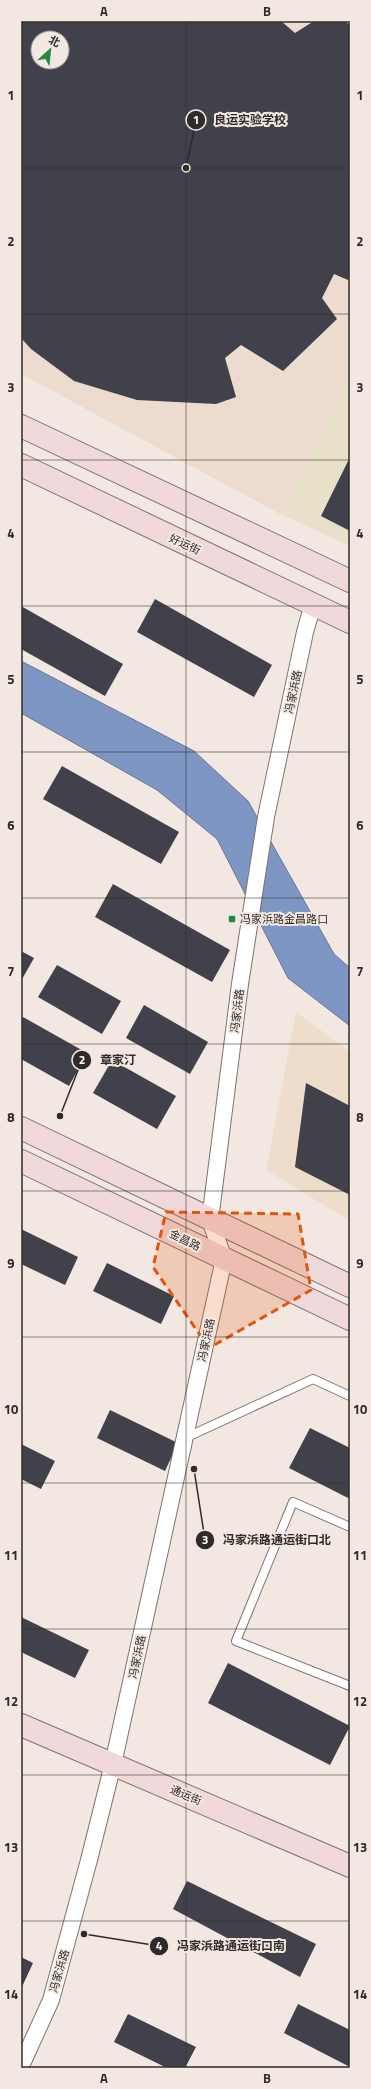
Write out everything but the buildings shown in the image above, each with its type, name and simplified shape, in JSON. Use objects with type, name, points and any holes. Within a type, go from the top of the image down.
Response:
[{"type":"street","points":[[21,426],[350,581]]},
{"type":"street","name":"好运街","points":[[21,465],[350,622]]},
{"type":"street","name":"冯家浜路","points":[[21,2066],[50,2000],[87,1868],[113,1764],[224,1259],[210,1220],[251,910],[266,817],[305,632],[313,604]]},
{"type":"street","points":[[21,1128],[350,1286]]},
{"type":"street","name":"金昌路","points":[[21,1161],[350,1318]]},
{"type":"street","name":"通运街","points":[[21,1725],[350,1866]]},
{"type":"lane","points":[[185,1438],[313,1379],[350,1396]]},
{"type":"lane","points":[[350,1528],[293,1502],[236,1641],[350,1686]]},
{"type":"highlighted area","points":[[166,1212],[298,1214],[311,1290],[209,1348],[153,1267]]},
{"type":"shaded area","points":[[21,21],[350,21],[350,375],[280,514],[21,374]]},
{"type":"shaded area","points":[[350,375],[350,546],[280,514]]},
{"type":"shaded area","points":[[296,1012],[350,1052],[350,1221],[266,1170]]},
{"type":"water","points":[[21,661],[194,751],[248,801],[334,954],[350,968],[350,1026],[288,978],[217,839],[157,790],[21,713]]},
{"type":"place","name":"良运实验学校","points":[[186,168]]},
{"type":"place","name":"冯家浜路金昌路口","points":[[232,919]]},
{"type":"place","name":"章家汀","points":[[60,1116]]},
{"type":"place","name":"冯家浜路通运街口北","points":[[194,1469]]},
{"type":"place","name":"冯家浜路通运街口南","points":[[84,1934]]}]
